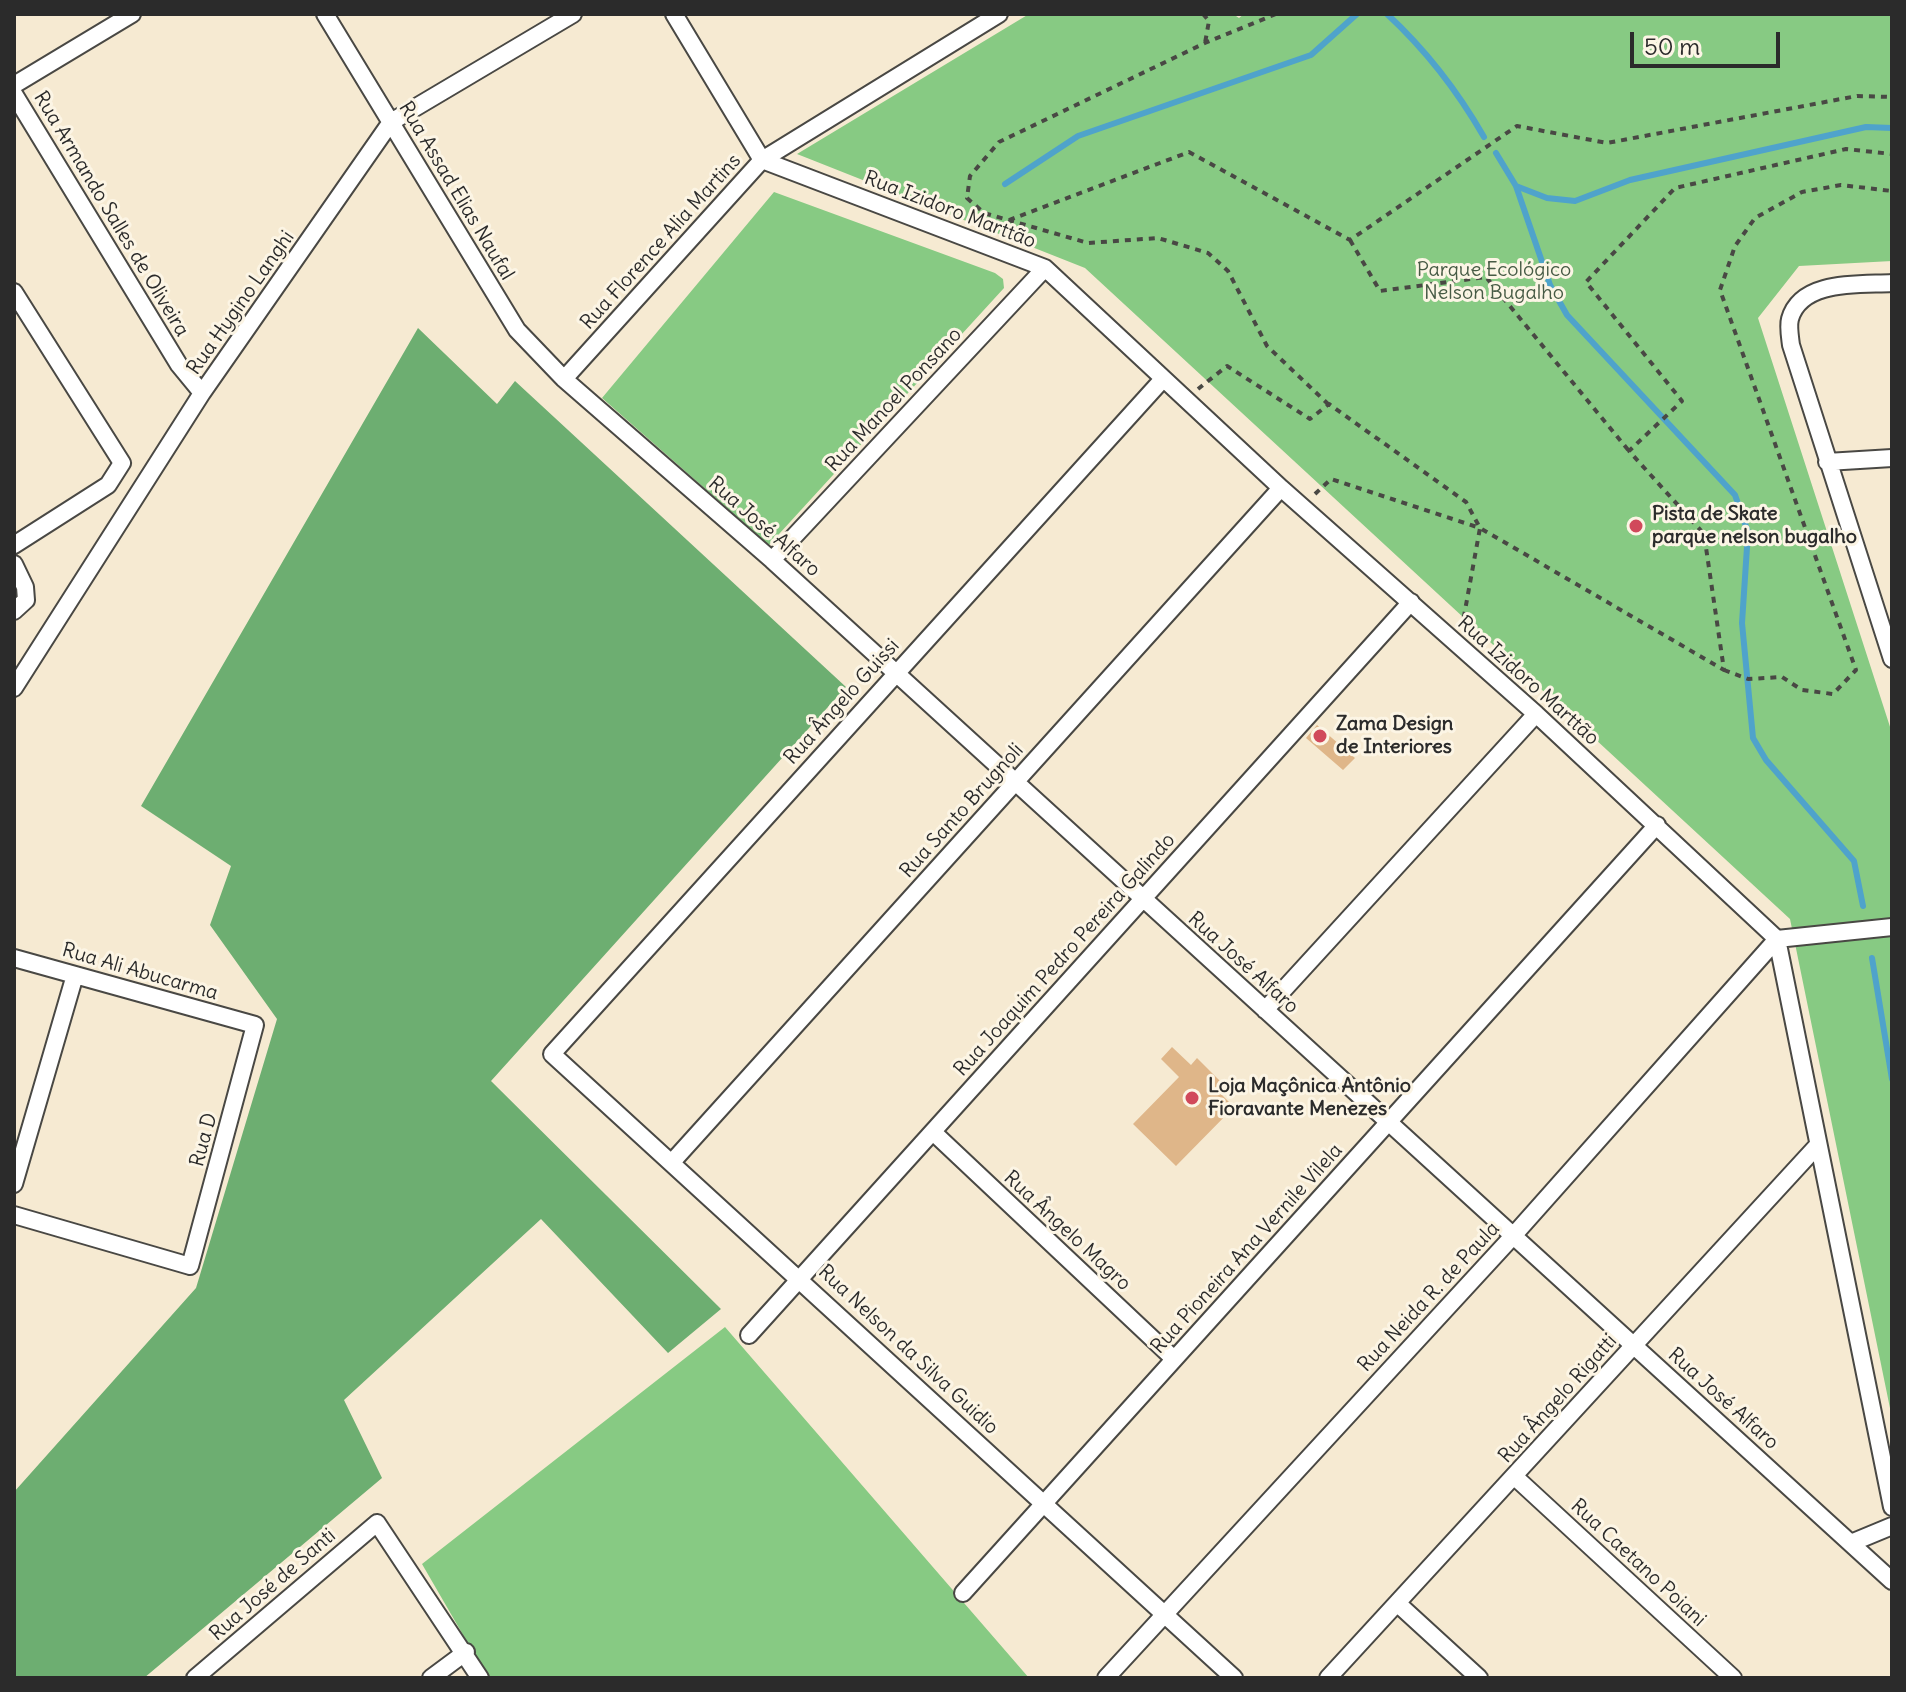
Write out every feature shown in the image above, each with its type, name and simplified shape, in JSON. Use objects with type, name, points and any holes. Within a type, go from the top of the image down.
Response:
[{"type":"street","points":[[14,85],[132,14]]},
{"type":"street","name":"Rua Assad Elias Naufal","points":[[325,14],[517,330],[564,379]]},
{"type":"street","name":"Rua Hygino Langhi","points":[[14,688],[202,393],[391,122],[573,14]]},
{"type":"street","points":[[674,14],[762,160]]},
{"type":"street","name":"Rua Florence Alia Martins","points":[[564,379],[762,160],[999,14]]},
{"type":"street","name":"Rua Armando Salles de Oliveira","points":[[14,94],[179,365],[202,393]]},
{"type":"street","name":"Rua Izidoro Marttão","points":[[762,160],[1045,268],[1281,488],[1536,714],[1777,939]]},
{"type":"street","name":"Rua Manoel Ponsano","points":[[772,560],[1045,268]]},
{"type":"street","points":[[1892,283],[1839,286],[1801,301],[1790,319],[1791,345],[1892,659]]},
{"type":"street","points":[[14,292],[122,463],[108,485],[14,545]]},
{"type":"street","name":"Rua José Alfaro","points":[[564,379],[772,560],[1892,1581]]},
{"type":"street","name":"Rua Ângelo Guissi","points":[[552,1054],[1163,379]]},
{"type":"street","points":[[1827,462],[1892,458]]},
{"type":"street","name":"Rua Santo Brugnoli","points":[[673,1161],[1281,488]]},
{"type":"street","points":[[14,564],[25,587],[26,600],[14,611]]},
{"type":"street","name":"Rua Joaquim Pedro Pereira Galindo","points":[[749,1335],[1411,602]]},
{"type":"street","points":[[1265,1010],[1536,714]]},
{"type":"street","name":"Rua Pioneira Ana Vernile Vilela","points":[[963,1593],[1657,825]]},
{"type":"street","points":[[1892,927],[1777,939],[1892,1507]]},
{"type":"street","name":"Rua Neida R. de Paula","points":[[1106,1678],[1513,1236],[1777,939]]},
{"type":"street","name":"Rua Ali Abucarma","points":[[14,958],[255,1025]]},
{"type":"street","points":[[14,1184],[75,975]]},
{"type":"street","name":"Rua D","points":[[14,1215],[190,1266],[255,1025]]},
{"type":"street","name":"Rua Nelson da Silva Guidio","points":[[552,1054],[673,1161],[1234,1678]]},
{"type":"street","name":"Rua Ângelo Magro","points":[[933,1132],[1174,1359]]},
{"type":"street","name":"Rua Ângelo Rigatti","points":[[1328,1678],[1817,1146]]},
{"type":"street","name":"Rua Caetano Poiani","points":[[1515,1477],[1733,1678]]},
{"type":"street","name":"Rua José de Santi","points":[[195,1678],[377,1523],[466,1652]]},
{"type":"street","points":[[1851,1543],[1892,1526]]},
{"type":"street","points":[[1397,1603],[1479,1678]]},
{"type":"street","points":[[431,1678],[466,1652],[480,1678]]},
{"type":"path","points":[[1109,14],[1120,14]]},
{"type":"path","points":[[1203,14],[1209,21],[1205,43]]},
{"type":"path","points":[[1276,14],[1205,43],[999,142],[970,176],[967,198],[984,213],[1088,243],[1158,238],[1208,253],[1228,271],[1267,346],[1329,404],[1466,502],[1480,528],[1459,645]]},
{"type":"path","points":[[1350,240],[1517,126],[1607,143],[1857,96],[1892,97]]},
{"type":"path","points":[[1629,451],[1682,401],[1586,282],[1675,188],[1846,149],[1892,154]]},
{"type":"path","points":[[1009,220],[1189,152],[1350,240],[1380,291],[1486,277],[1629,451],[1704,534],[1724,670]]},
{"type":"path","points":[[1302,507],[1331,479],[1480,528],[1724,670],[1748,679],[1782,677],[1802,690],[1833,694],[1856,670],[1720,290],[1735,246],[1755,218],[1802,192],[1841,185],[1892,191]]},
{"type":"path","points":[[1186,399],[1227,366],[1310,419],[1329,404]]},
{"type":"green space","name":"Parque Ecológico Nelson Bugalho","points":[[1029,14],[1233,14],[1239,18],[1244,14],[1892,14],[1892,261],[1799,266],[1758,318],[1892,733],[1892,1418],[1790,919],[1085,268],[797,154]]},
{"type":"green space","points":[[774,192],[995,273],[1003,279],[1004,288],[769,545],[602,398]]},
{"type":"green space","points":[[418,328],[497,404],[515,381],[846,687],[491,1081],[721,1309],[668,1353],[541,1219],[344,1400],[382,1478],[144,1678],[14,1678],[14,1492],[196,1288],[277,1019],[210,925],[231,866],[141,806]]},
{"type":"green space","points":[[725,1327],[1029,1678],[488,1678],[422,1564]]},
{"type":"building","points":[[1317,725],[1355,758],[1343,770],[1306,738]]},
{"type":"building","name":"Loja Maçônica Antônio Fioravante Menezes","points":[[1172,1047],[1191,1065],[1197,1058],[1222,1083],[1216,1089],[1234,1107],[1176,1166],[1133,1124],[1179,1077],[1161,1059]]},
{"type":"waterway","points":[[1005,184],[1078,136],[1311,55],[1357,14]]},
{"type":"waterway","points":[[1387,14],[1440,72],[1484,137]]},
{"type":"waterway","points":[[1516,186],[1547,198],[1575,201],[1630,180],[1866,127],[1892,128]]},
{"type":"waterway","points":[[1496,153],[1516,186],[1550,285],[1567,315],[1735,495],[1748,532],[1742,623],[1753,738],[1766,760],[1854,861],[1863,906]]},
{"type":"waterway","points":[[1872,958],[1892,1079]]},
{"type":"place","name":"Pista de Skate parque nelson bugalho","points":[[1636,526]]},
{"type":"place","name":"Zama Design de Interiores","points":[[1320,736]]},
{"type":"place","name":"Loja Maçônica Antônio Fioravante Menezes","points":[[1192,1098]]}]
